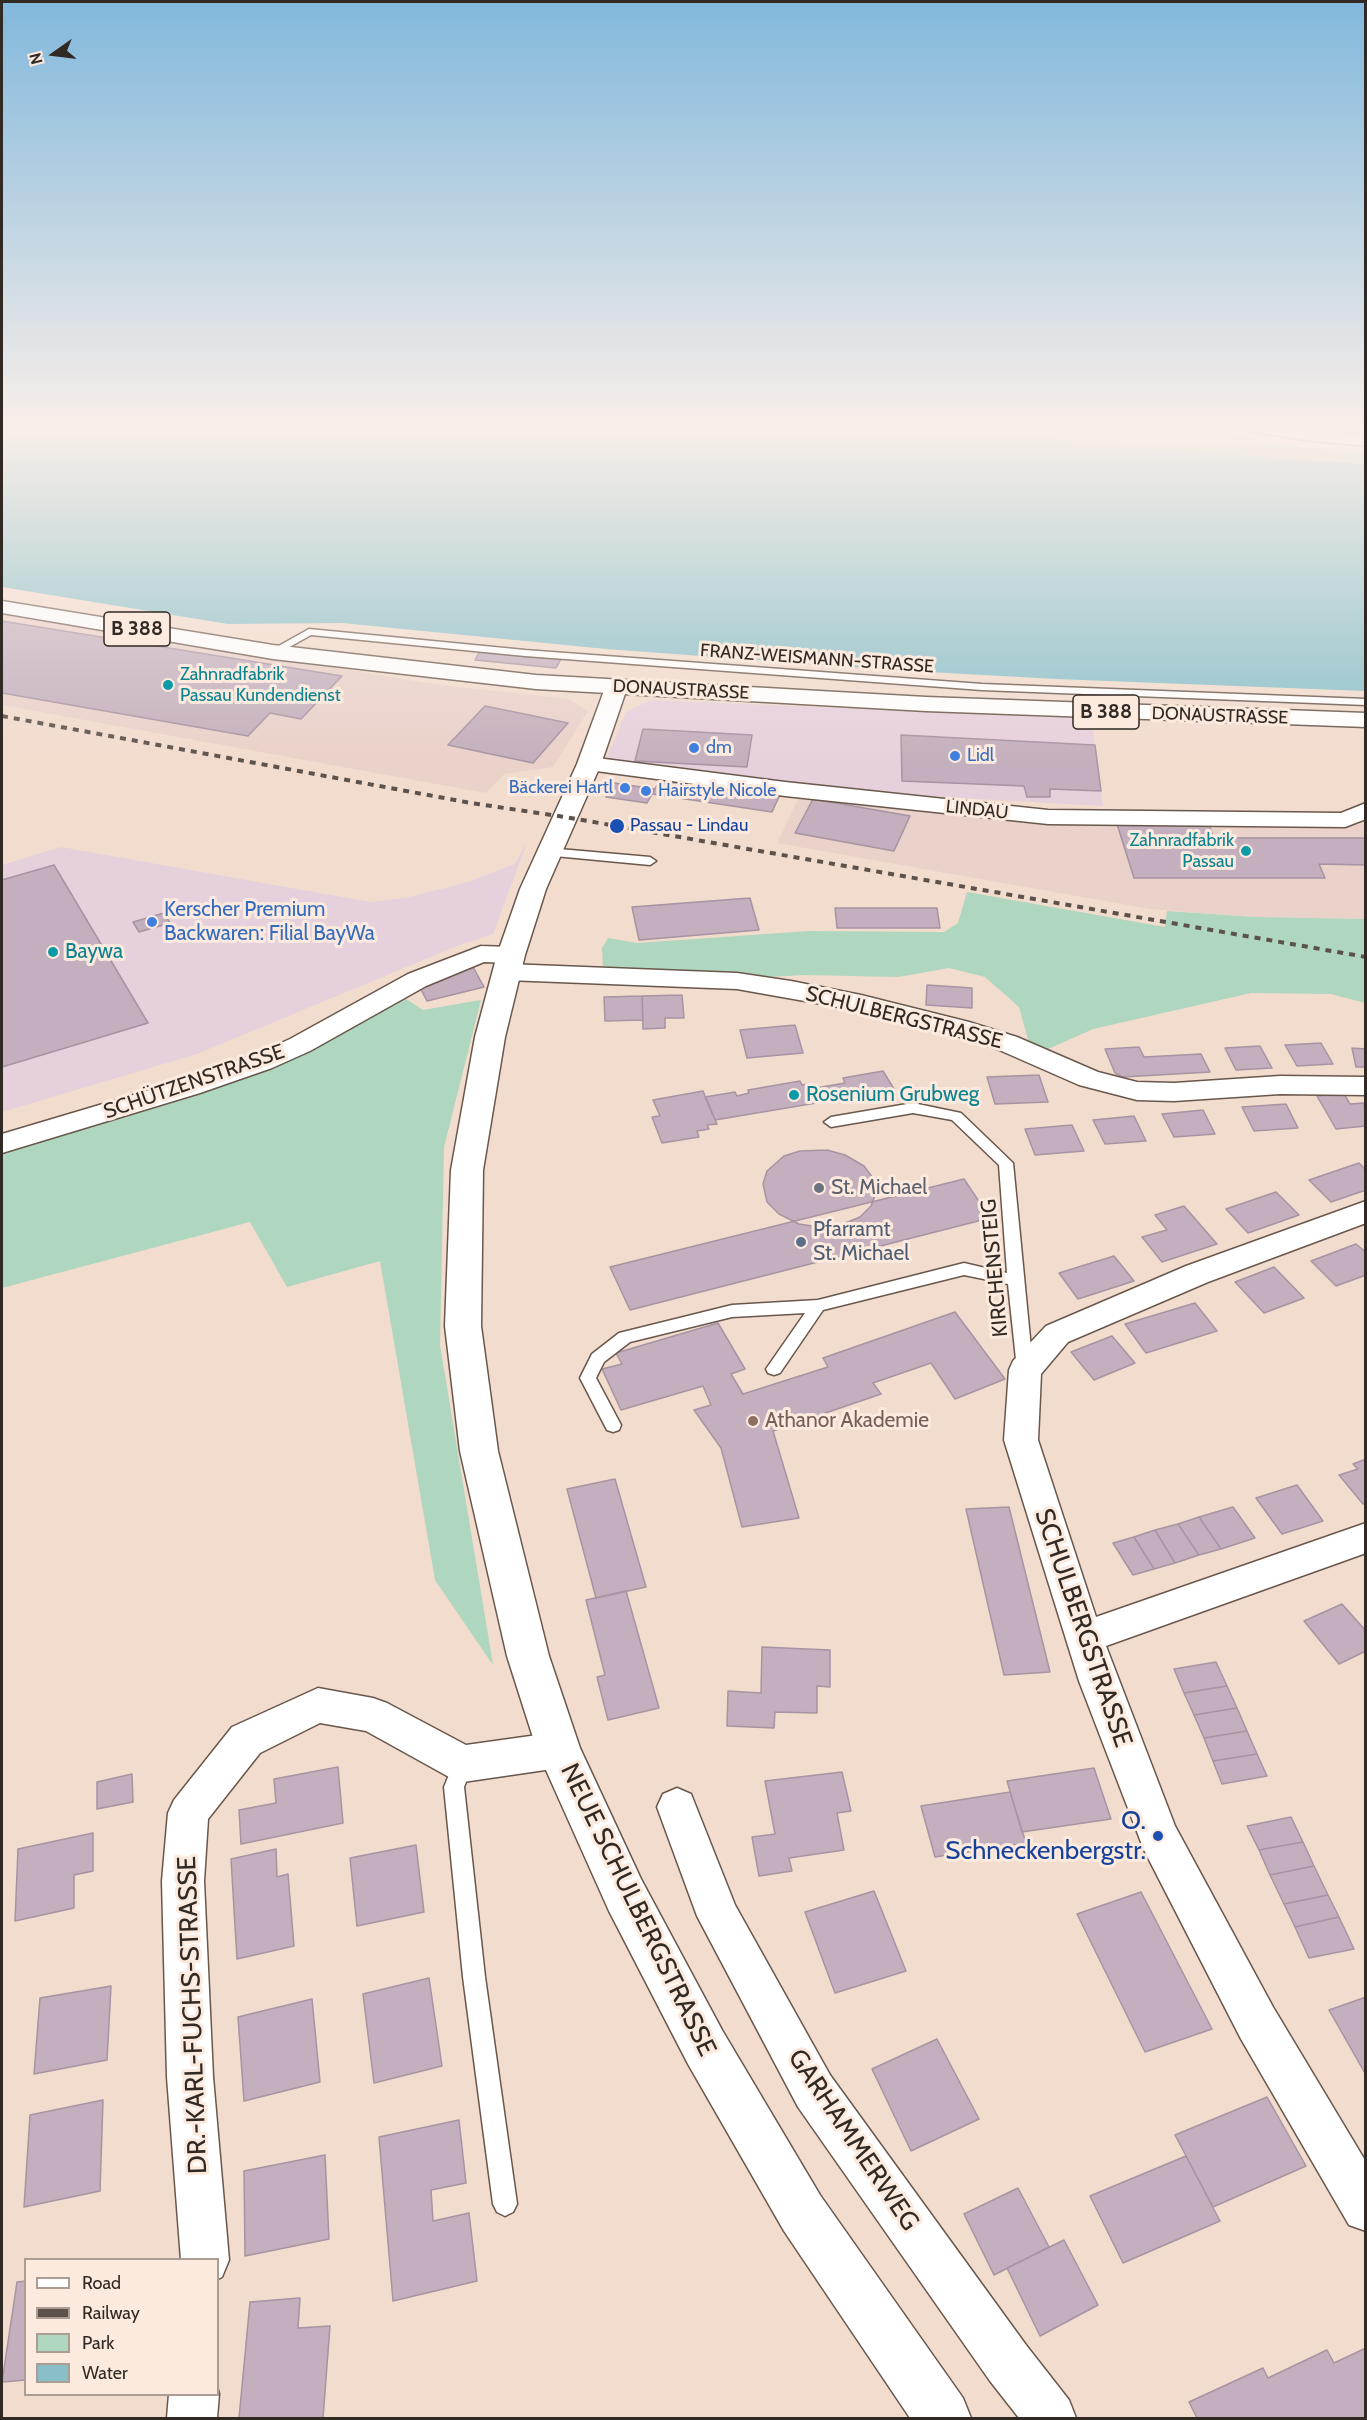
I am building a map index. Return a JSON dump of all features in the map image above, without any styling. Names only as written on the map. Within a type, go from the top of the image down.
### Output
[{"type":"main road","name":"DONAUSTRASSE","points":[[2,607],[273,652],[512,679],[616,688],[926,704],[1365,720]]},
{"type":"main road","name":"NEUE SCHULBERGSTRASSE","points":[[616,688],[589,764],[548,852],[509,963],[490,1037],[467,1170],[463,1326],[479,1451],[528,1656],[559,1750],[625,1895],[705,2047],[802,2213],[943,2418]]},
{"type":"street","name":"LINDAU","points":[[589,764],[785,789],[1048,818],[1345,819],[1365,810]]},
{"type":"street","name":"SCHÜTZENSTRASSE","points":[[2,1144],[190,1087],[262,1062],[300,1045],[427,975],[481,954],[509,963]]},
{"type":"street","name":"SCHULBERGSTRASSE","points":[[509,963],[582,977],[726,981],[791,989],[861,1003],[960,1028],[1007,1043],[1089,1079],[1137,1091],[1174,1092],[1280,1085],[1365,1086]]},
{"type":"street","points":[[1025,1370],[1057,1334],[1197,1274],[1365,1211]]},
{"type":"street","name":"SCHULBERGSTRASSE","points":[[1025,1370],[1022,1440],[1083,1638],[1158,1836],[1257,2024],[1365,2208]]},
{"type":"street","points":[[1083,1638],[1365,1538]]},
{"type":"street","name":"DR.-KARL-FUCHS-STRASSE","points":[[205,2258],[190,2077],[183,1881],[188,1813],[246,1740],[318,1705],[373,1715],[463,1764]]},
{"type":"street","points":[[463,1764],[559,1750]]},
{"type":"street","name":"GARHAMMERWEG","points":[[677,1807],[718,1916],[814,2091],[1008,2363],[1052,2418]]},
{"type":"street","points":[[192,2418],[194,2396]]},
{"type":"lane","name":"FRANZ-WEISMANN-STRASSE","points":[[273,652],[309,632],[537,654],[904,682],[1365,702]]},
{"type":"lane","points":[[548,852],[650,861]]},
{"type":"lane","name":"KIRCHENSTEIG","points":[[831,1122],[913,1108],[956,1116],[1006,1163],[1025,1370]]},
{"type":"lane","points":[[613,1425],[588,1378],[598,1358],[625,1337],[732,1311],[818,1306],[964,1269],[1015,1280]]},
{"type":"lane","points":[[774,1369],[818,1306]]},
{"type":"lane","points":[[463,1764],[454,1787],[474,1977],[505,2204]]},
{"type":"shaded area","points":[[2,614],[441,685],[569,699],[588,711],[553,767],[504,774],[486,793],[2,705]]},
{"type":"shaded area","points":[[651,700],[1091,718],[1103,806],[888,794],[606,759],[626,712]]},
{"type":"shaded area","points":[[800,795],[1034,823],[1361,824],[1365,822],[1365,919],[1255,917],[1150,909],[777,843]]},
{"type":"shaded area","points":[[527,842],[493,934],[457,946],[197,1054],[2,1112],[2,865],[61,847],[370,902],[405,898],[465,883],[515,864]]},
{"type":"green space","points":[[967,892],[1165,927],[1167,911],[1255,917],[1365,919],[1365,1003],[1331,994],[1251,993],[1093,1029],[1046,1050],[1029,1043],[1019,1007],[985,977],[949,968],[898,977],[804,975],[770,977],[691,971],[603,969],[602,948],[608,938],[637,943],[809,931],[944,932],[958,923]]},
{"type":"green space","points":[[400,995],[423,1010],[481,1000],[444,1147],[440,1345],[493,1665],[435,1580],[380,1261],[287,1287],[250,1222],[2,1288],[2,1154],[264,1071],[306,1051]]},
{"type":"water","points":[[2,539],[1365,539],[1365,691],[892,670],[606,649],[342,623],[228,624],[2,587]]},
{"type":"building","name":"Zahnradfabrik Passau Kundendienst","points":[[2,621],[342,676],[301,719],[270,713],[248,736],[2,693]]},
{"type":"building","points":[[480,651],[561,659],[556,668],[475,660]]},
{"type":"building","points":[[485,706],[568,723],[533,763],[448,745]]},
{"type":"building","name":"dm","points":[[643,729],[752,735],[747,767],[635,761]]},
{"type":"building","points":[[901,735],[1095,745],[1101,791],[1050,789],[1050,797],[1027,797],[1024,786],[902,781]]},
{"type":"building","points":[[660,780],[779,797],[772,812],[652,794]]},
{"type":"building","points":[[614,783],[655,789],[647,803],[606,797]]},
{"type":"building","points":[[813,799],[910,816],[894,851],[795,833]]},
{"type":"building","name":"Zahnradfabrik Passau","points":[[1117,824],[1209,824],[1214,838],[1366,838],[1366,865],[1319,864],[1325,878],[1134,878]]},
{"type":"building","name":"Baywa","points":[[54,865],[148,1023],[2,1067],[2,880]]},
{"type":"building","points":[[750,898],[759,930],[639,940],[632,907]]},
{"type":"building","points":[[835,908],[937,908],[940,928],[837,928]]},
{"type":"building","name":"Kerscher Premium Backwaren: Filial BayWa","points":[[164,913],[170,923],[139,932],[133,922]]},
{"type":"building","points":[[472,965],[484,987],[427,1001],[418,984]]},
{"type":"building","points":[[927,985],[972,988],[972,1008],[926,1005]]},
{"type":"building","points":[[682,995],[684,1018],[665,1018],[665,1028],[643,1029],[642,996]]},
{"type":"building","points":[[642,996],[643,1020],[605,1021],[604,997]]},
{"type":"building","points":[[795,1025],[803,1053],[747,1058],[740,1030]]},
{"type":"building","points":[[1321,1043],[1333,1064],[1297,1066],[1285,1045]]},
{"type":"building","points":[[1260,1046],[1272,1068],[1236,1070],[1225,1048]]},
{"type":"building","points":[[1139,1047],[1144,1057],[1201,1054],[1210,1072],[1123,1077],[1115,1073],[1105,1049]]},
{"type":"building","points":[[1352,1048],[1366,1049],[1366,1067],[1356,1067]]},
{"type":"building","name":"Rosenium Grubweg","points":[[883,1071],[894,1089],[854,1096],[852,1093],[815,1100],[816,1103],[715,1120],[705,1097],[735,1092],[737,1096],[749,1093],[748,1090],[800,1081],[802,1085],[807,1084],[810,1089],[845,1083],[843,1078]]},
{"type":"building","points":[[1039,1075],[1048,1102],[995,1104],[987,1077]]},
{"type":"building","points":[[703,1091],[717,1124],[707,1125],[709,1129],[697,1131],[699,1137],[662,1143],[652,1117],[660,1116],[653,1100]]},
{"type":"building","points":[[1344,1094],[1350,1104],[1364,1103],[1366,1126],[1336,1129],[1317,1096]]},
{"type":"building","points":[[1286,1104],[1298,1128],[1254,1131],[1242,1107]]},
{"type":"building","points":[[1203,1110],[1215,1134],[1174,1137],[1162,1114]]},
{"type":"building","points":[[1134,1116],[1146,1141],[1105,1144],[1093,1120]]},
{"type":"building","points":[[1072,1125],[1084,1151],[1035,1155],[1025,1129]]},
{"type":"building","name":"St. Michael","points":[[827,1150],[845,1155],[864,1166],[873,1178],[876,1193],[871,1206],[860,1217],[843,1224],[819,1227],[799,1224],[779,1214],[767,1202],[763,1184],[767,1171],[784,1156],[800,1151]]},
{"type":"building","points":[[1359,1163],[1366,1170],[1366,1190],[1331,1202],[1309,1180]]},
{"type":"building","name":"Pfarramt St. Michael","points":[[964,1179],[990,1218],[630,1310],[610,1267]]},
{"type":"building","points":[[1276,1192],[1299,1215],[1248,1233],[1226,1209]]},
{"type":"building","points":[[1184,1206],[1217,1244],[1162,1262],[1142,1237],[1167,1230],[1155,1215]]},
{"type":"building","points":[[1356,1244],[1366,1252],[1366,1275],[1336,1286],[1311,1261]]},
{"type":"building","points":[[1114,1256],[1134,1281],[1078,1299],[1059,1273]]},
{"type":"building","points":[[1274,1267],[1304,1298],[1264,1313],[1235,1282]]},
{"type":"building","points":[[1195,1303],[1217,1331],[1146,1353],[1125,1324]]},
{"type":"building","name":"Athanor Akademie","points":[[955,1312],[1005,1379],[955,1399],[931,1363],[873,1383],[881,1394],[773,1431],[799,1518],[742,1527],[721,1448],[694,1410],[711,1405],[703,1386],[621,1410],[602,1369],[622,1364],[616,1353],[718,1323],[745,1369],[731,1374],[743,1394],[828,1367],[823,1358]]},
{"type":"building","points":[[1112,1336],[1135,1363],[1094,1380],[1071,1352]]},
{"type":"building","points":[[1366,1459],[1366,1503],[1363,1504],[1339,1475],[1358,1469],[1353,1464]]},
{"type":"building","points":[[615,1479],[646,1587],[596,1598],[567,1489]]},
{"type":"building","points":[[1297,1485],[1323,1521],[1282,1534],[1256,1498]]},
{"type":"building","points":[[1009,1507],[1050,1672],[1004,1675],[966,1509]]},
{"type":"building","points":[[1233,1507],[1255,1538],[1221,1549],[1199,1517]]},
{"type":"building","points":[[1199,1517],[1221,1549],[1199,1555],[1178,1524]]},
{"type":"building","points":[[1178,1524],[1199,1555],[1175,1563],[1155,1530]]},
{"type":"building","points":[[1155,1530],[1175,1563],[1154,1569],[1134,1537]]},
{"type":"building","points":[[1134,1537],[1154,1569],[1133,1575],[1113,1543]]},
{"type":"building","points":[[626,1591],[659,1708],[608,1720],[597,1677],[605,1675],[586,1600]]},
{"type":"building","points":[[1342,1604],[1366,1631],[1366,1651],[1339,1664],[1304,1621]]},
{"type":"building","points":[[762,1647],[830,1650],[830,1687],[817,1686],[817,1713],[775,1712],[774,1728],[727,1726],[728,1691],[761,1693]]},
{"type":"building","points":[[1216,1662],[1227,1686],[1184,1693],[1174,1669]]},
{"type":"building","points":[[1227,1686],[1237,1708],[1194,1715],[1184,1693]]},
{"type":"building","points":[[1237,1708],[1247,1731],[1204,1738],[1194,1715]]},
{"type":"building","points":[[1247,1731],[1257,1754],[1213,1761],[1204,1738]]},
{"type":"building","points":[[1257,1754],[1267,1776],[1222,1784],[1213,1761]]},
{"type":"building","points":[[338,1767],[343,1823],[241,1844],[239,1810],[276,1803],[274,1779]]},
{"type":"building","points":[[1094,1768],[1111,1819],[1022,1832],[1007,1781]]},
{"type":"building","points":[[842,1772],[851,1811],[837,1813],[844,1850],[789,1858],[792,1871],[759,1876],[752,1837],[775,1834],[765,1781]]},
{"type":"building","points":[[132,1774],[133,1802],[97,1809],[97,1782]]},
{"type":"building","points":[[1010,1792],[1026,1843],[935,1857],[921,1806]]},
{"type":"building","points":[[1291,1817],[1303,1842],[1259,1850],[1247,1826]]},
{"type":"building","points":[[93,1833],[93,1871],[74,1875],[74,1908],[15,1921],[18,1849]]},
{"type":"building","points":[[1303,1842],[1314,1866],[1270,1875],[1259,1850]]},
{"type":"building","points":[[416,1845],[424,1912],[357,1926],[350,1858]]},
{"type":"building","points":[[276,1849],[277,1877],[288,1874],[294,1946],[237,1959],[231,1859]]},
{"type":"building","points":[[1314,1866],[1328,1895],[1284,1904],[1270,1875]]},
{"type":"building","points":[[874,1891],[906,1971],[835,1993],[805,1912]]},
{"type":"building","points":[[1141,1892],[1212,2029],[1145,2052],[1077,1914]]},
{"type":"building","points":[[1328,1895],[1339,1917],[1295,1927],[1284,1904]]},
{"type":"building","points":[[1339,1917],[1354,1949],[1309,1958],[1295,1927]]},
{"type":"building","points":[[429,1978],[442,2066],[374,2083],[363,1994]]},
{"type":"building","points":[[111,1986],[107,2060],[34,2074],[40,1998]]},
{"type":"building","points":[[1366,1997],[1366,2075],[1329,2010]]},
{"type":"building","points":[[312,1999],[320,2082],[244,2101],[238,2017]]},
{"type":"building","points":[[937,2039],[979,2119],[911,2151],[872,2069]]},
{"type":"building","points":[[1267,2097],[1306,2166],[1213,2207],[1175,2135]]},
{"type":"building","points":[[103,2100],[100,2191],[24,2207],[30,2115]]},
{"type":"building","points":[[459,2120],[466,2183],[431,2190],[433,2221],[469,2213],[477,2281],[393,2301],[379,2137]]},
{"type":"building","points":[[325,2155],[329,2239],[245,2256],[244,2171]]},
{"type":"building","points":[[1186,2156],[1220,2221],[1123,2263],[1090,2196]]},
{"type":"building","points":[[1018,2188],[1049,2247],[994,2275],[964,2214]]},
{"type":"building","points":[[1064,2240],[1098,2305],[1040,2336],[1007,2268]]},
{"type":"building","points":[[24,2281],[24,2380],[2,2382],[17,2282]]},
{"type":"building","points":[[300,2298],[298,2328],[330,2326],[323,2418],[239,2418],[250,2302]]},
{"type":"building","points":[[1366,2348],[1366,2418],[1197,2418],[1189,2402],[1263,2368],[1268,2378],[1327,2350],[1334,2363]]},
{"type":"railway","points":[[2,716],[471,803],[565,817],[1366,957]]},
{"type":"place","name":"Zahnradfabrik Passau Kundendienst","points":[[168,685]]},
{"type":"place","name":"dm","points":[[694,748]]},
{"type":"place","name":"Lidl","points":[[955,756]]},
{"type":"place","name":"Bäckerei Hartl","points":[[625,788]]},
{"type":"place","name":"Hairstyle Nicole","points":[[646,791]]},
{"type":"place","name":"Passau - Lindau","points":[[617,826]]},
{"type":"place","name":"Zahnradfabrik Passau","points":[[1246,851]]},
{"type":"place","name":"Kerscher Premium Backwaren: Filial BayWa","points":[[152,922]]},
{"type":"place","name":"Baywa","points":[[53,952]]},
{"type":"place","name":"Rosenium Grubweg","points":[[794,1095]]},
{"type":"place","name":"St. Michael","points":[[819,1188]]},
{"type":"place","name":"Pfarramt St. Michael","points":[[801,1242]]},
{"type":"place","name":"Athanor Akademie","points":[[753,1421]]},
{"type":"place","name":"O. Schneckenbergstr.","points":[[1158,1836]]}]
